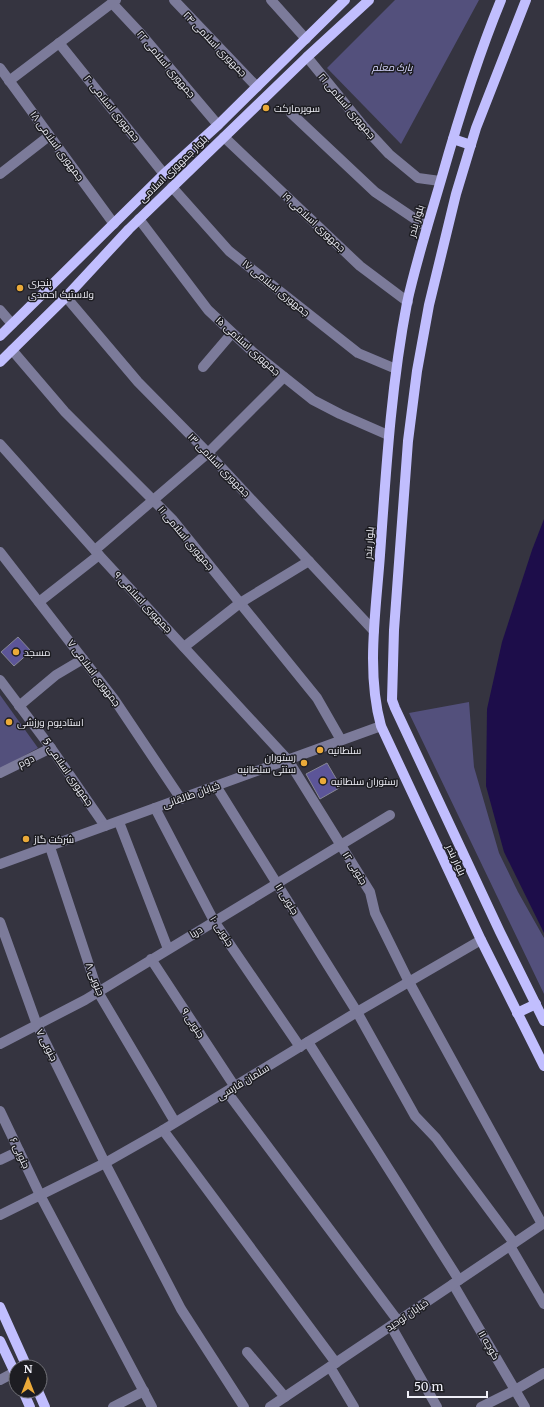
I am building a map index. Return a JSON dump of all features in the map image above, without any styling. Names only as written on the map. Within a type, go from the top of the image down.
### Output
[{"type":"main road","name":"بلوار جمهوری اسلامی","points":[[0,336],[164,174],[218,125],[345,0]]},
{"type":"main road","name":"بلوار جمهوری اسلامی","points":[[0,362],[66,298],[139,219],[307,57],[370,0]]},
{"type":"main road","name":"بلوار بندر","points":[[501,0],[490,26],[440,181],[408,302],[396,370],[388,435],[374,631],[373,677],[376,708],[381,726],[481,940],[544,1066]]},
{"type":"main road","name":"بلوار بندر","points":[[526,0],[471,145],[442,247],[429,305],[417,370],[408,449],[394,630],[392,700],[408,737],[544,1021]]},
{"type":"main road","points":[[453,139],[471,145]]},
{"type":"main road","points":[[517,1014],[536,1004]]},
{"type":"main road","points":[[0,1307],[23,1359]]},
{"type":"main road","points":[[0,1341],[8,1359]]},
{"type":"street","name":"جمهوری اسلامی ۲۴","points":[[174,0],[257,87]]},
{"type":"street","points":[[271,0],[306,39]]},
{"type":"street","points":[[9,81],[114,1]]},
{"type":"street","name":"جمهوری اسلامی ۲۲","points":[[114,1],[218,125]]},
{"type":"street","name":"جمهوری اسلامی ۲۰","points":[[59,43],[164,174]]},
{"type":"street","name":"جمهوری اسلامی ۲۱","points":[[307,57],[364,127],[389,154],[418,178],[440,181]]},
{"type":"street","name":"جمهوری اسلامی ۱۸","points":[[0,68],[114,224]]},
{"type":"street","points":[[291,113],[375,192],[427,227]]},
{"type":"street","points":[[0,174],[49,136]]},
{"type":"street","name":"جمهوری اسلامی ۱۹","points":[[224,138],[360,266],[408,302]]},
{"type":"street","name":"جمهوری اسلامی ۱۷","points":[[172,187],[229,251],[358,353],[396,370]]},
{"type":"street","name":"جمهوری اسلامی ۱۵","points":[[139,219],[208,310],[254,353],[313,400],[340,414],[388,435]]},
{"type":"street","name":"جمهوری اسلامی ۱۳","points":[[66,298],[138,382],[208,453],[374,631]]},
{"type":"street","points":[[0,310],[12,324]]},
{"type":"street","points":[[203,366],[232,333]]},
{"type":"street","name":"جمهوری اسلامی ۱۱","points":[[12,350],[65,412],[172,519],[317,698],[341,740]]},
{"type":"street","points":[[39,602],[97,553],[153,500],[208,453],[284,378]]},
{"type":"street","name":"جمهوری اسلامی ۹","points":[[0,444],[97,553],[288,760]]},
{"type":"street","name":"جمهوری اسلامی ۷","points":[[0,552],[114,698],[181,799]]},
{"type":"street","points":[[184,647],[240,603],[308,560]]},
{"type":"street","points":[[19,706],[56,675],[83,659]]},
{"type":"street","name":"جمهوری اسلامی 5","points":[[0,680],[52,748],[105,826]]},
{"type":"street","name":"خیابان طالقانی","points":[[0,864],[381,726]]},
{"type":"street","name":"دوم","points":[[0,773],[52,748]]},
{"type":"street","name":"۱۲ جنوبی","points":[[288,760],[370,892],[375,913],[409,982],[543,1223]]},
{"type":"street","name":"۱۱ جنوبی","points":[[216,786],[357,1012],[415,1116],[436,1138],[512,1244],[544,1304]]},
{"type":"street","name":"۱۰ جنوبی","points":[[155,808],[214,921],[304,1044],[456,1282]]},
{"type":"street","name":"دریا","points":[[0,1044],[98,992],[390,815]]},
{"type":"street","points":[[119,822],[168,949]]},
{"type":"street","name":"۸ جنوبی","points":[[50,847],[98,992],[175,1122]]},
{"type":"street","name":"۷ جنوبی","points":[[0,922],[37,1025],[105,1162],[180,1309],[244,1407]]},
{"type":"street","name":"سلمان فارسی","points":[[0,1215],[105,1162],[163,1130],[357,1012],[481,940]]},
{"type":"street","name":"۹ جنوبی","points":[[151,960],[231,1089],[394,1323],[437,1407]]},
{"type":"street","name":"۶ جنوبی","points":[[1,1116],[40,1195],[152,1407]]},
{"type":"street","points":[[163,1130],[333,1365],[354,1407]]},
{"type":"street","points":[[0,1160],[19,1151]]},
{"type":"street","name":"خیابان توحید","points":[[273,1406],[543,1223]]},
{"type":"street","name":"کوچه ۱۱","points":[[456,1282],[525,1407]]},
{"type":"street","points":[[247,1352],[285,1397]]},
{"type":"street","points":[[481,1407],[544,1373]]},
{"type":"street","points":[[113,1407],[144,1391]]},
{"type":"green space","name":"پارک معلم","points":[[395,0],[479,0],[401,144],[327,68]]},
{"type":"green space","name":"استادیوم ورزشی","points":[[0,695],[38,748],[0,769]]},
{"type":"green space","points":[[469,702],[474,767],[499,853],[518,892],[544,938],[544,994],[409,713]]},
{"type":"shaded area","points":[[544,519],[544,933],[504,852],[486,786],[487,709],[502,642],[532,550]]},
{"type":"building","name":"مسجد","points":[[18,637],[31,651],[14,666],[1,652]]},
{"type":"building","name":"رستوران سلطانیه","points":[[327,763],[341,787],[320,799],[306,774]]},
{"type":"place","name":"سوپرمارکت","points":[[266,108]]},
{"type":"place","name":"پنچری ولاستیک احمدی","points":[[20,288]]},
{"type":"place","name":"مسجد","points":[[16,652]]},
{"type":"place","name":"استادیوم ورزشی","points":[[9,722]]},
{"type":"place","name":"سلطانيه","points":[[320,750]]},
{"type":"place","name":"رستوران سنتی سلطانیه","points":[[304,763]]},
{"type":"place","name":"رستوران سلطانیه","points":[[323,781]]},
{"type":"place","name":"شرکت گاز","points":[[26,839]]}]
